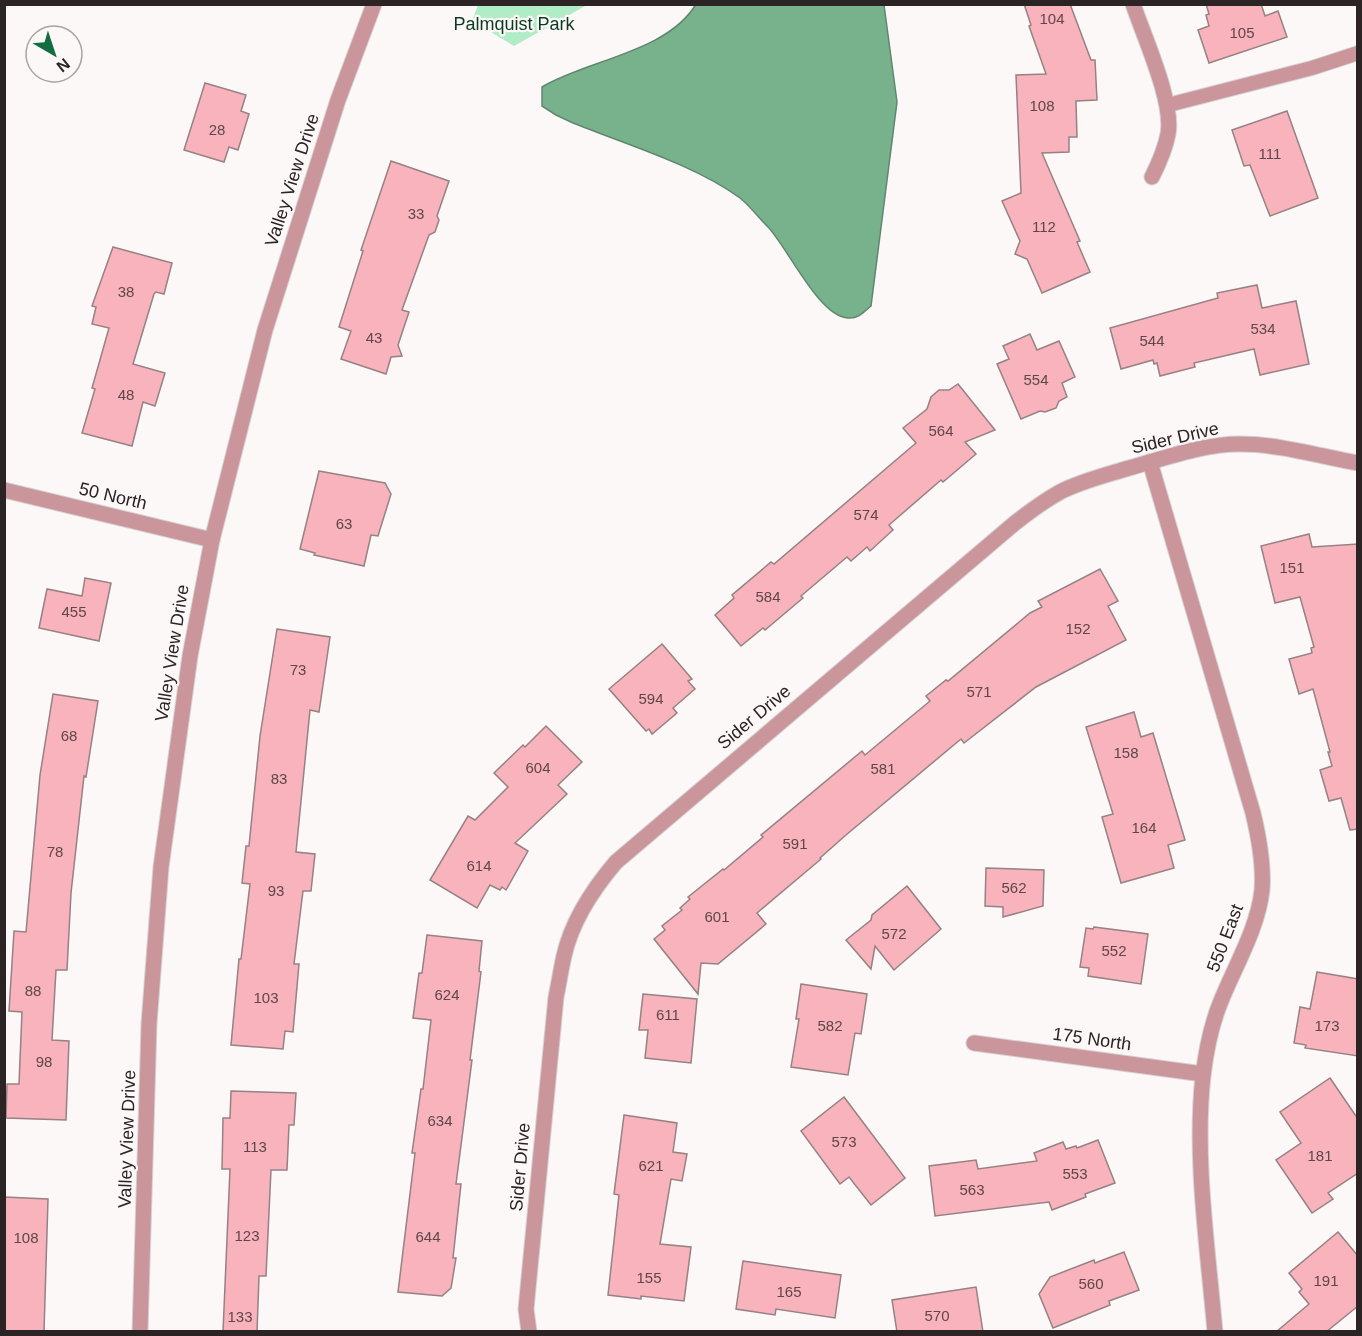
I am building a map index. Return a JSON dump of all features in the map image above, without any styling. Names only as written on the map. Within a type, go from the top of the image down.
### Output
[{"type":"street","name":"Valley View Drive","points":[[140,1332],[149,1024],[161,867],[190,656],[212,540],[238,430],[269,320],[338,100],[374,4]]},
{"type":"street","points":[[1133,4],[1168,105],[1169,132],[1163,156],[1152,177]]},
{"type":"street","name":"Sider Drive","points":[[529,1332],[526,1309],[556,997],[564,954],[571,935],[596,885],[616,862],[639,840],[1023,517],[1061,492],[1096,478],[1202,448],[1241,444],[1278,448],[1358,463]]},
{"type":"street","name":"550 East","points":[[1150,462],[1260,839],[1262,891],[1256,916],[1212,1026],[1203,1074],[1200,1131],[1215,1332]]},
{"type":"street","name":"50 North","points":[[4,490],[212,540]]},
{"type":"street","name":"175 North","points":[[974,1043],[1203,1074]]},
{"type":"lane","points":[[1168,105],[1312,68],[1358,53]]},
{"type":"green space","name":"Palmquist Park","points":[[478,4],[587,5],[514,46],[472,21]]},
{"type":"shaded area","points":[[696,4],[884,5],[897,102],[871,306],[858,316],[848,318],[837,315],[826,306],[768,227],[740,198],[722,186],[681,165],[573,123],[542,106],[542,87],[581,69],[647,44],[683,20]]},
{"type":"building","points":[[1024,4],[1070,4],[1091,60],[1095,60],[1097,100],[1076,101],[1077,137],[1069,137],[1069,152],[1042,153],[1080,241],[1077,242],[1090,272],[1042,293],[1027,259],[1015,254],[1020,241],[1002,201],[1021,193],[1016,75],[1046,74],[1029,26],[1031,25]]},
{"type":"building","points":[[1206,4],[1261,4],[1265,16],[1278,11],[1287,37],[1209,63],[1198,30],[1209,26]]},
{"type":"building","points":[[205,83],[246,95],[241,111],[249,114],[238,150],[229,147],[224,162],[184,150]]},
{"type":"building","points":[[1287,111],[1318,198],[1270,216],[1250,165],[1244,166],[1232,130]]},
{"type":"building","points":[[391,161],[449,181],[437,216],[439,220],[435,232],[429,235],[402,310],[409,312],[398,345],[402,356],[391,357],[386,374],[341,359],[351,331],[339,327],[363,251],[361,250]]},
{"type":"building","points":[[113,247],[172,263],[164,294],[156,292],[154,294],[133,364],[165,373],[155,406],[143,402],[132,446],[82,433],[109,328],[92,324],[96,307],[92,306]]},
{"type":"building","points":[[1257,285],[1262,308],[1296,301],[1309,364],[1260,375],[1254,349],[1194,363],[1195,367],[1160,376],[1157,363],[1154,364],[1153,360],[1121,369],[1110,328],[1218,298],[1217,293]]},
{"type":"building","points":[[1030,334],[1037,350],[1059,341],[1075,377],[1062,383],[1067,397],[1059,401],[1056,408],[1045,412],[1040,411],[1021,419],[997,364],[1009,359],[1003,346]]},
{"type":"building","points":[[958,384],[995,430],[965,442],[976,454],[943,482],[941,480],[889,525],[893,530],[870,551],[867,547],[851,561],[847,557],[765,630],[763,628],[741,646],[715,615],[734,598],[732,595],[771,562],[774,564],[916,443],[903,428],[927,409],[931,397],[939,390],[949,390]]},
{"type":"building","points":[[319,471],[385,483],[391,494],[378,536],[371,535],[364,566],[314,555],[315,553],[300,549]]},
{"type":"building","points":[[1309,534],[1312,547],[1358,544],[1358,829],[1350,830],[1341,798],[1329,801],[1320,770],[1332,766],[1328,752],[1330,752],[1313,689],[1299,694],[1289,659],[1312,653],[1311,648],[1314,647],[1300,597],[1275,603],[1261,546]]},
{"type":"building","points":[[1100,569],[1118,601],[1108,606],[1126,640],[1036,687],[964,743],[961,739],[757,913],[766,924],[718,964],[701,963],[698,994],[654,939],[665,930],[662,926],[682,910],[680,908],[690,899],[688,897],[724,870],[763,837],[761,835],[862,751],[865,755],[930,701],[926,696],[946,680],[948,681],[1030,613],[1042,607],[1038,601]]},
{"type":"building","points":[[85,578],[111,583],[99,641],[39,628],[47,589],[82,596]]},
{"type":"building","points":[[277,629],[330,637],[319,712],[310,710],[296,852],[315,854],[311,891],[303,891],[294,964],[299,964],[293,1032],[285,1031],[283,1049],[231,1045],[239,959],[241,959],[250,884],[242,883],[246,846],[249,846],[260,736]]},
{"type":"building","points":[[662,644],[692,679],[688,681],[695,689],[673,708],[677,713],[652,734],[649,729],[646,731],[609,689]]},
{"type":"building","points":[[53,694],[98,701],[86,777],[84,776],[71,893],[67,970],[56,970],[52,1040],[69,1041],[66,1120],[6,1118],[7,1084],[19,1084],[22,1012],[9,1011],[14,931],[26,932],[40,775]]},
{"type":"building","points":[[1134,712],[1141,737],[1153,733],[1185,840],[1168,845],[1174,868],[1121,883],[1102,817],[1113,814],[1086,727]]},
{"type":"building","points":[[546,726],[582,762],[558,785],[567,794],[515,843],[528,851],[506,890],[490,885],[477,908],[430,880],[468,816],[475,820],[508,787],[494,773]]},
{"type":"building","points":[[986,868],[1044,870],[1043,906],[1003,917],[1003,907],[985,906]]},
{"type":"building","points":[[907,886],[941,929],[894,970],[875,946],[871,969],[846,940]]},
{"type":"building","points":[[1094,927],[1148,934],[1141,984],[1088,976],[1089,968],[1080,967],[1086,928],[1093,929]]},
{"type":"building","points":[[427,935],[482,941],[479,971],[481,972],[470,1060],[472,1060],[456,1184],[461,1184],[453,1258],[456,1258],[451,1288],[442,1296],[398,1292],[415,1153],[412,1153],[421,1089],[423,1089],[431,1020],[413,1018]]},
{"type":"building","points":[[1317,972],[1358,979],[1358,1056],[1305,1048],[1306,1045],[1294,1043],[1300,1007],[1310,1009]]},
{"type":"building","points":[[801,984],[867,994],[861,1034],[855,1033],[848,1075],[791,1067],[799,1019],[796,1019]]},
{"type":"building","points":[[643,994],[697,999],[691,1063],[645,1058],[648,1030],[639,1030]]},
{"type":"building","points":[[1330,1078],[1358,1119],[1358,1173],[1328,1193],[1333,1199],[1312,1213],[1276,1160],[1301,1143],[1280,1112]]},
{"type":"building","points":[[231,1091],[296,1093],[294,1125],[289,1125],[287,1170],[271,1170],[266,1276],[259,1276],[257,1332],[223,1332],[230,1169],[222,1169],[223,1118],[230,1118]]},
{"type":"building","points":[[844,1097],[905,1178],[871,1205],[849,1177],[840,1184],[801,1131]]},
{"type":"building","points":[[624,1115],[677,1123],[673,1152],[687,1154],[682,1181],[671,1179],[660,1244],[691,1247],[684,1301],[608,1295],[619,1195],[614,1194]]},
{"type":"building","points":[[1098,1140],[1115,1183],[1085,1194],[1086,1197],[1052,1210],[1049,1202],[935,1216],[929,1166],[976,1160],[978,1169],[1037,1161],[1034,1153],[1063,1142],[1066,1149],[1076,1146],[1077,1148]]},
{"type":"building","points":[[4,1197],[48,1199],[44,1332],[4,1332]]},
{"type":"building","points":[[1338,1232],[1358,1256],[1358,1306],[1326,1332],[1276,1332],[1309,1304],[1299,1292],[1302,1289],[1289,1273]]},
{"type":"building","points":[[1124,1252],[1139,1290],[1109,1301],[1110,1305],[1053,1328],[1039,1294],[1050,1277],[1094,1260],[1095,1263]]},
{"type":"building","points":[[743,1261],[841,1275],[835,1318],[776,1309],[775,1315],[736,1309]]},
{"type":"building","points":[[976,1287],[983,1332],[897,1332],[892,1300]]}]
